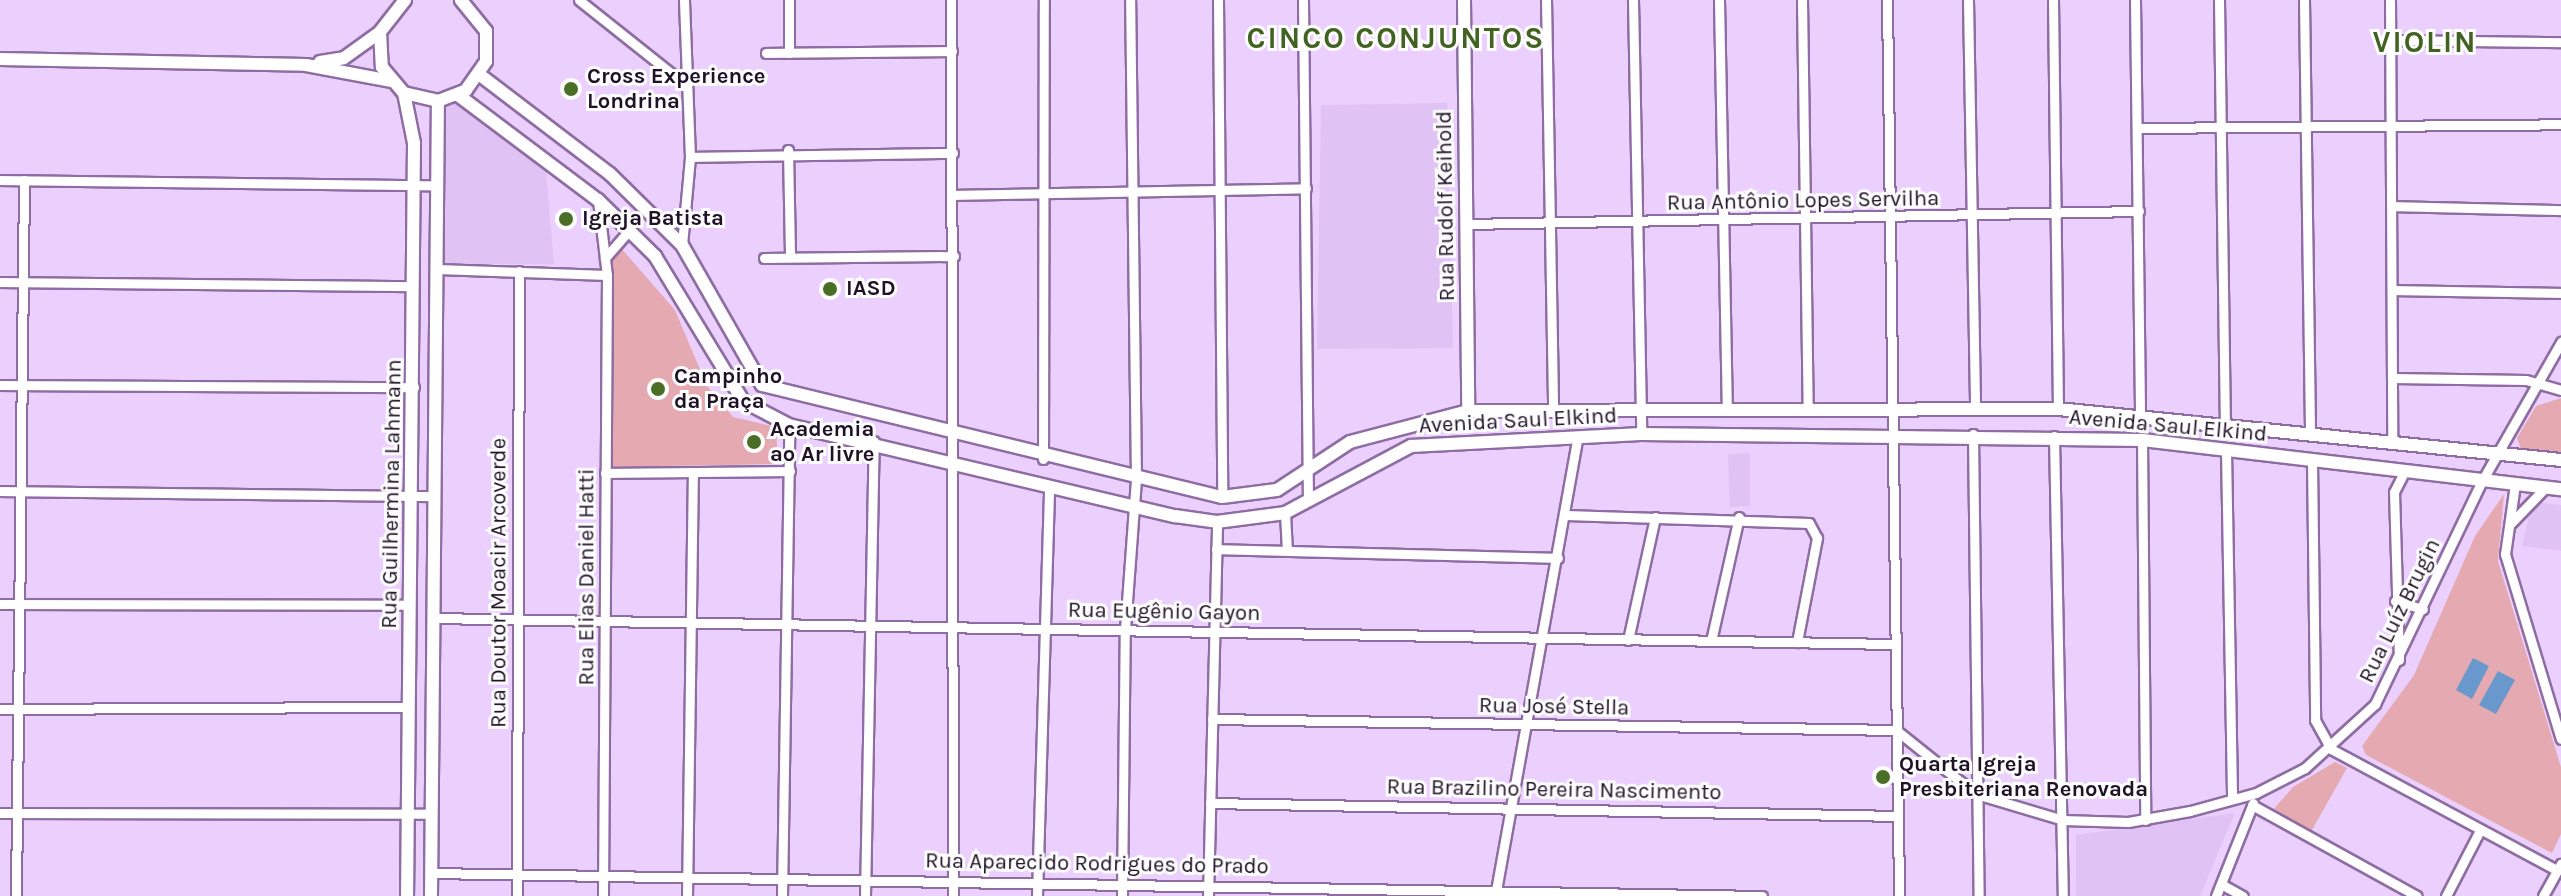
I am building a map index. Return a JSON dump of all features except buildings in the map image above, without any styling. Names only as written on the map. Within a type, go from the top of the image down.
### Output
[{"type":"main road","points":[[306,65],[344,58],[380,32],[405,0]]},
{"type":"main road","points":[[0,59],[306,65],[391,81],[404,93],[438,101],[458,95],[480,75],[486,31],[461,0]]},
{"type":"main road","name":"Rua Rudolf Keihold","points":[[1464,0],[1468,411]]},
{"type":"main road","points":[[380,32],[391,81]]},
{"type":"main road","name":"Avenida Saul Elkind","points":[[480,75],[610,174],[682,245],[737,344],[751,376],[775,391],[952,433],[1043,459],[1222,497],[1277,490],[1362,437],[1468,411],[1639,411],[1808,406],[2058,409],[2225,421],[2561,460]]},
{"type":"main road","name":"Rua Guilhermina Lahmann","points":[[404,93],[412,186],[414,387],[407,896]]},
{"type":"main road","name":"Avenida Saul Elkind","points":[[458,95],[598,200],[630,229],[697,318],[713,356],[743,401],[789,425],[874,441],[1131,506],[1217,522],[1285,513],[1411,446],[1641,434],[1892,433],[2142,440],[2561,489]]},
{"type":"main road","points":[[431,896],[438,101]]},
{"type":"main road","points":[[713,356],[737,344]]},
{"type":"street","points":[[579,0],[686,85]]},
{"type":"street","points":[[682,245],[690,157],[684,0]]},
{"type":"street","points":[[789,0],[789,53]]},
{"type":"street","points":[[951,0],[955,626],[953,896]]},
{"type":"street","points":[[1043,459],[1044,0]]},
{"type":"street","points":[[1122,896],[1125,629],[1131,506],[1136,480],[1130,0]]},
{"type":"street","points":[[1218,0],[1222,497]]},
{"type":"street","points":[[1303,0],[1308,500]]},
{"type":"street","points":[[1546,0],[1553,411]]},
{"type":"street","points":[[1633,0],[1634,222],[1641,434]]},
{"type":"street","points":[[1719,0],[1727,408]]},
{"type":"street","points":[[1802,0],[1808,406]]},
{"type":"street","points":[[1887,0],[1899,896]]},
{"type":"street","points":[[1968,0],[1975,407]]},
{"type":"street","points":[[2053,0],[2058,409]]},
{"type":"street","points":[[2135,0],[2139,128],[2140,414]]},
{"type":"street","points":[[2219,0],[2225,421]]},
{"type":"street","points":[[2304,0],[2310,432]]},
{"type":"street","points":[[2390,0],[2394,290],[2392,441]]},
{"type":"street","points":[[2390,40],[2561,42]]},
{"type":"street","points":[[766,53],[952,51]]},
{"type":"street","points":[[2139,128],[2561,124]]},
{"type":"street","points":[[690,157],[788,150],[953,153]]},
{"type":"street","points":[[788,150],[790,257]]},
{"type":"street","points":[[0,180],[438,185]]},
{"type":"street","points":[[16,896],[24,180]]},
{"type":"street","points":[[954,195],[1132,188],[1306,188]]},
{"type":"street","name":"Rua Elias Daniel Hatti","points":[[598,200],[607,275],[603,896]]},
{"type":"street","points":[[2393,206],[2561,210]]},
{"type":"street","name":"Rua Antônio Lopes Servilha","points":[[1467,224],[1724,222],[2139,211]]},
{"type":"street","points":[[605,258],[630,229]]},
{"type":"street","points":[[764,258],[954,256]]},
{"type":"street","points":[[437,269],[607,275]]},
{"type":"street","name":"Rua Doutor Moacir Arcoverde","points":[[517,896],[519,271]]},
{"type":"street","points":[[0,282],[413,286]]},
{"type":"street","points":[[2394,290],[2561,293]]},
{"type":"street","name":"Rua Luíz Brugin","points":[[1896,730],[1976,794],[2063,820],[2145,820],[2256,793],[2331,749],[2362,721],[2399,663],[2483,479],[2561,342]]},
{"type":"street","points":[[2393,378],[2537,385],[2561,390]]},
{"type":"street","points":[[0,385],[414,387]]},
{"type":"street","points":[[782,896],[789,425]]},
{"type":"street","points":[[1973,434],[1979,896]]},
{"type":"street","points":[[1495,893],[1578,436]]},
{"type":"street","points":[[2054,436],[2063,896]]},
{"type":"street","points":[[2142,440],[2145,820]]},
{"type":"street","points":[[865,896],[874,441]]},
{"type":"street","points":[[2226,450],[2232,798]]},
{"type":"street","points":[[2312,460],[2315,720],[2331,749],[2480,830],[2559,867],[2543,896]]},
{"type":"street","points":[[2399,663],[2394,492],[2405,470]]},
{"type":"street","points":[[605,473],[790,471]]},
{"type":"street","points":[[687,896],[693,472]]},
{"type":"street","points":[[2515,484],[2505,554],[2561,739]]},
{"type":"street","points":[[1037,896],[1049,487]]},
{"type":"street","points":[[2511,523],[2546,487]]},
{"type":"street","points":[[0,491],[434,496]]},
{"type":"street","points":[[1285,513],[1287,549]]},
{"type":"street","points":[[1566,515],[1801,519],[1815,530],[1797,642]]},
{"type":"street","points":[[1628,640],[1655,517]]},
{"type":"street","points":[[1711,641],[1739,517]]},
{"type":"street","points":[[1208,896],[1217,522]]},
{"type":"street","points":[[1216,549],[1558,558]]},
{"type":"street","points":[[2395,601],[2423,609]]},
{"type":"street","points":[[0,604],[410,605]]},
{"type":"street","name":"Rua Eugênio Gayon","points":[[433,618],[787,621],[1894,644]]},
{"type":"street","points":[[0,709],[409,707]]},
{"type":"street","name":"Rua José Stella","points":[[1212,719],[1896,730]]},
{"type":"street","points":[[2216,896],[2256,793]]},
{"type":"street","name":"Rua Brazilino Pereira Nascimento","points":[[1210,803],[1511,806],[1897,816]]},
{"type":"street","points":[[2252,805],[2417,896]]},
{"type":"street","points":[[0,813],[432,814]]},
{"type":"street","points":[[2446,896],[2480,830]]},
{"type":"street","name":"Rua Aparecido Rodrigues do Prado","points":[[431,873],[782,875],[1495,893],[1762,896]]},
{"type":"street","points":[[2221,884],[2243,896]]},
{"type":"shaded area","points":[[458,102],[546,170],[554,264],[444,264],[443,104]]},
{"type":"shaded area","points":[[1447,103],[1453,348],[1317,349],[1321,105]]},
{"type":"shaded area","points":[[620,247],[675,310],[707,386],[733,417],[776,427],[778,464],[611,467],[612,250]]},
{"type":"shaded area","points":[[2561,398],[2561,456],[2522,452],[2517,438],[2536,406]]},
{"type":"shaded area","points":[[1750,453],[1750,506],[1730,507],[1728,454]]},
{"type":"shaded area","points":[[2504,494],[2498,561],[2561,767],[2561,834],[2552,853],[2366,755],[2362,746],[2414,675],[2475,536]]},
{"type":"shaded area","points":[[2532,502],[2561,505],[2561,551],[2522,546]]},
{"type":"shaded area","points":[[2335,762],[2347,768],[2312,830],[2272,811],[2293,787]]},
{"type":"shaded area","points":[[2235,813],[2200,896],[2076,896],[2076,835]]},
{"type":"water","points":[[2473,658],[2489,666],[2472,699],[2456,690]]},
{"type":"water","points":[[2498,671],[2515,680],[2496,714],[2479,705]]},
{"type":"place","name":"Cross Experience Londrina","points":[[571,89]]},
{"type":"place","name":"Igreja Batista","points":[[566,219]]},
{"type":"place","name":"IASD","points":[[830,289]]},
{"type":"place","name":"Campinho da Praça","points":[[658,389]]},
{"type":"place","name":"Academia ao Ar livre","points":[[754,442]]},
{"type":"place","name":"Quarta Igreja Presbiteriana Renovada","points":[[1883,777]]},
{"type":"district","name":"CINCO CONJUNTOS","points":[[1396,38]]},
{"type":"district","name":"VIOLIN","points":[[2425,42]]}]
